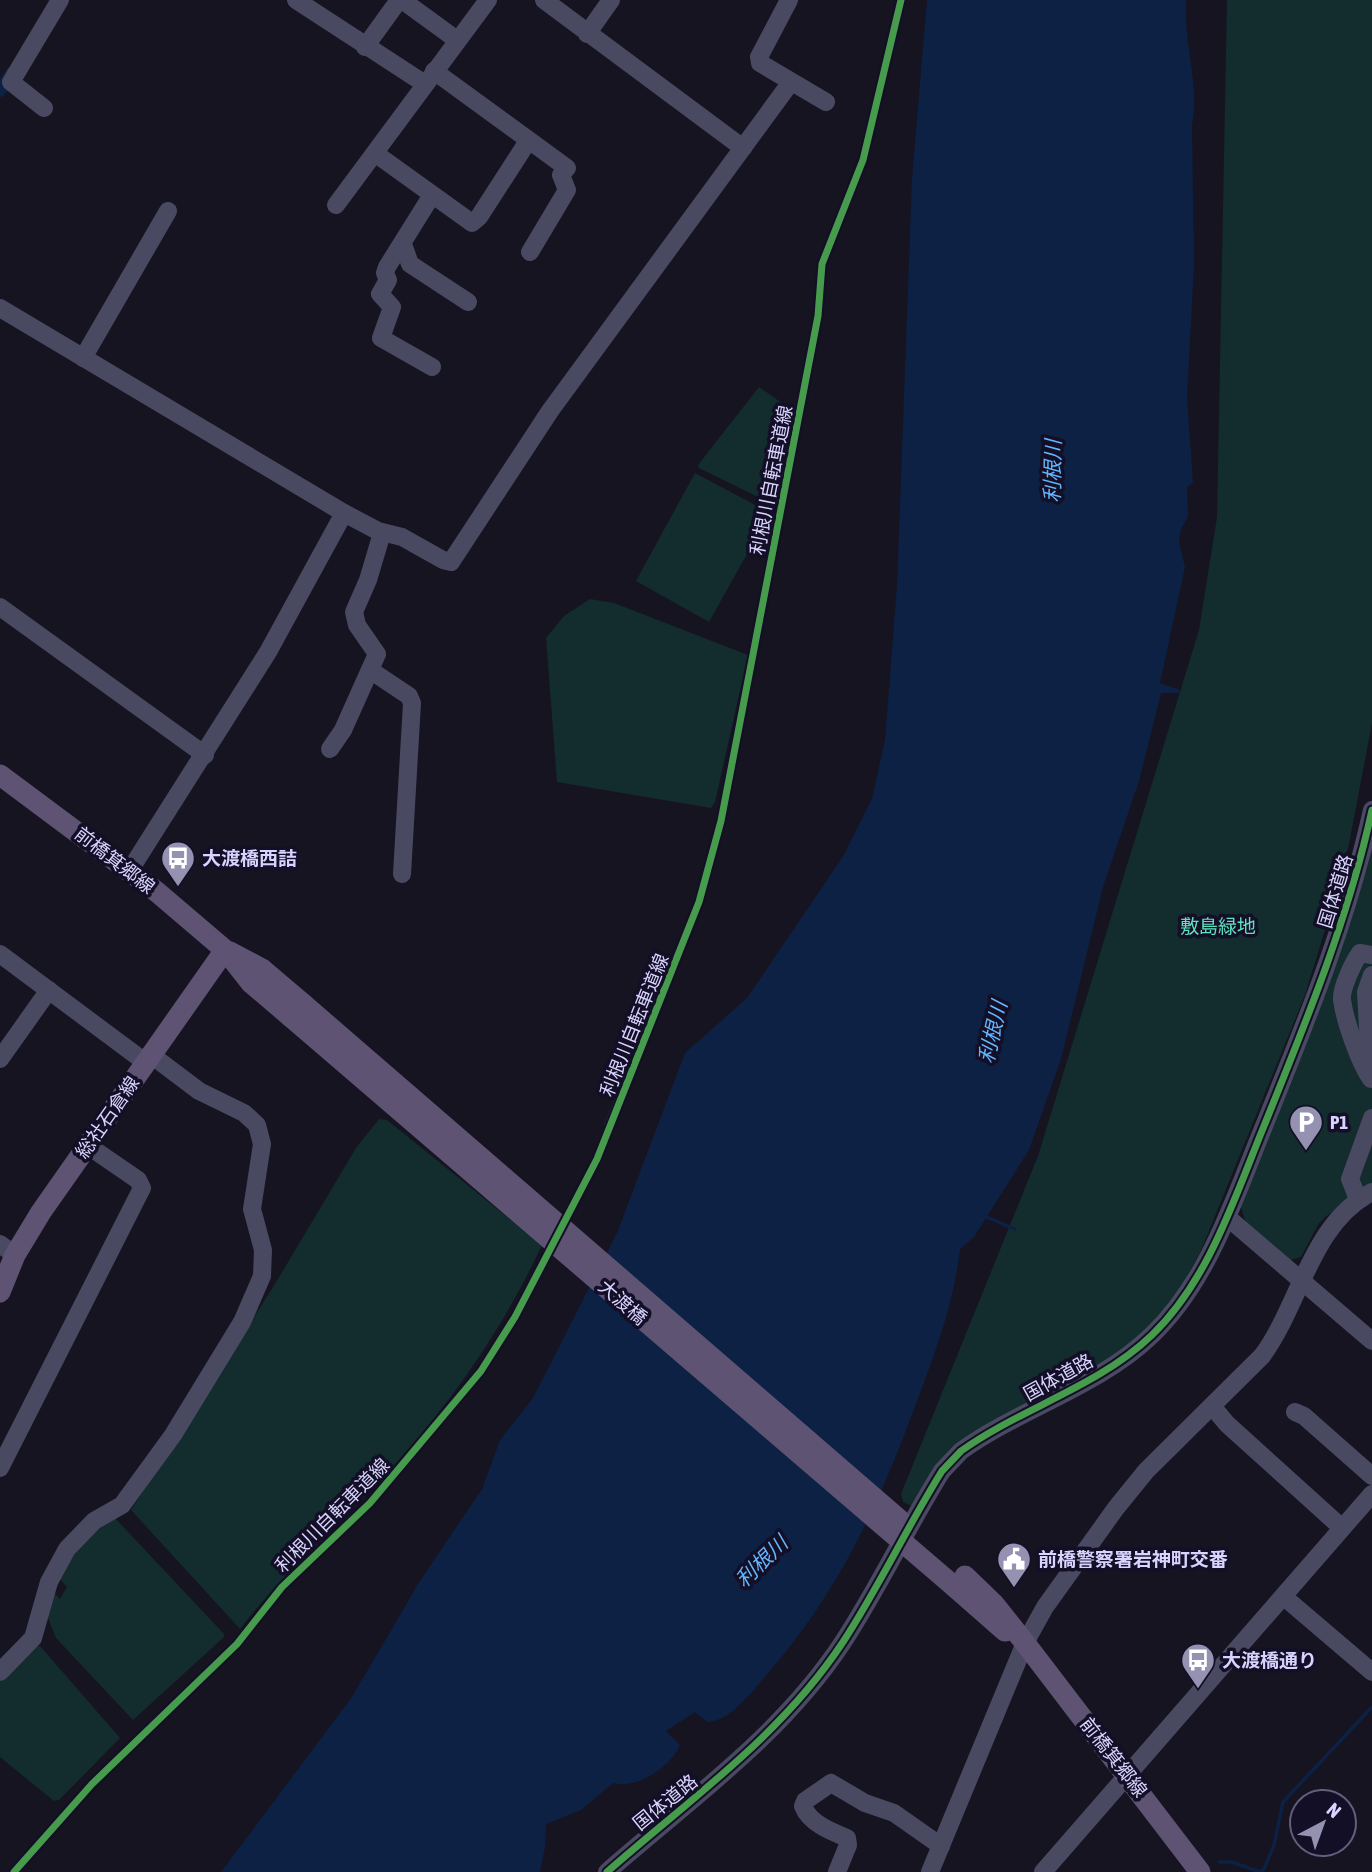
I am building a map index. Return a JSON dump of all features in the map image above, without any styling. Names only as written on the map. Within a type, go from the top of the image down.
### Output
[{"type":"main road","name":"前橋箕郷線","points":[[0,775],[130,870],[225,950],[262,969],[296,1010]]},
{"type":"main road","name":"総社石倉線","points":[[0,1292],[8,1250],[87,1145],[225,950]]},
{"type":"main road","name":"大渡橋","points":[[296,1010],[960,1582]]},
{"type":"main road","name":"前橋箕郷線","points":[[960,1582],[994,1604],[1128,1774],[1200,1872]]},
{"type":"street","points":[[44,108],[11,82],[60,0]]},
{"type":"street","points":[[296,0],[365,47],[429,78],[567,168],[561,175],[567,190],[530,252]]},
{"type":"street","points":[[365,47],[400,0],[457,40]]},
{"type":"street","points":[[336,205],[488,0]]},
{"type":"street","points":[[544,0],[743,148]]},
{"type":"street","points":[[587,34],[611,0]]},
{"type":"street","points":[[789,0],[759,57],[763,67],[826,102]]},
{"type":"street","points":[[0,308],[344,513],[382,533],[402,537],[446,562],[454,559],[550,411],[791,82]]},
{"type":"street","points":[[376,154],[469,222],[476,221],[528,141]]},
{"type":"street","points":[[432,195],[385,273],[388,280],[380,294],[392,307],[381,338],[432,367]]},
{"type":"street","points":[[83,358],[167,211]]},
{"type":"street","points":[[403,244],[410,264],[468,302]]},
{"type":"street","points":[[130,870],[273,644],[344,513]]},
{"type":"street","points":[[330,749],[377,654],[376,648],[357,625],[354,612],[368,580],[382,533]]},
{"type":"street","points":[[0,607],[205,755]]},
{"type":"street","points":[[370,670],[409,696],[412,703],[402,874]]},
{"type":"street","name":"国体道路","points":[[607,1872],[741,1760],[806,1691],[843,1643],[942,1471],[978,1439],[1107,1369],[1151,1336],[1175,1311],[1193,1284],[1227,1217],[1328,969],[1372,810]]},
{"type":"street","points":[[1372,956],[1360,953],[1341,998],[1364,1068],[1372,1080]]},
{"type":"street","points":[[0,954],[148,1058],[199,1091],[244,1113],[257,1125],[262,1144],[253,1209],[263,1250],[262,1276],[242,1322],[173,1435],[121,1505],[94,1521],[67,1549],[49,1582],[33,1638],[0,1672]]},
{"type":"street","points":[[1372,975],[1366,992],[1366,1009],[1372,1080]]},
{"type":"street","points":[[0,1059],[49,990]]},
{"type":"street","points":[[930,1872],[1025,1643],[1045,1608],[1116,1508],[1146,1471],[1269,1347],[1334,1222],[1365,1196],[1350,1179],[1372,1118]]},
{"type":"street","points":[[0,1468],[142,1188],[138,1180],[87,1145]]},
{"type":"street","points":[[1227,1217],[1372,1341]]},
{"type":"street","points":[[1212,1406],[1227,1424],[1342,1528]]},
{"type":"street","points":[[1295,1412],[1304,1416],[1372,1476]]},
{"type":"street","points":[[1043,1872],[1372,1494]]},
{"type":"street","points":[[1284,1597],[1372,1672]]},
{"type":"street","points":[[837,1872],[848,1845],[847,1838],[826,1829],[805,1812],[803,1806],[805,1801],[831,1783],[865,1802],[894,1813],[941,1846]]},
{"type":"green space","name":"敷島緑地","points":[[1227,0],[1372,0],[1372,723],[1349,844],[1305,995],[1200,1253],[1169,1307],[1128,1347],[979,1434],[914,1507],[903,1502],[901,1494],[1038,1156],[1199,630],[1217,517]]},
{"type":"green space","points":[[759,387],[789,408],[772,504],[699,468],[698,465]]},
{"type":"green space","points":[[695,473],[770,513],[709,622],[636,581]]},
{"type":"green space","points":[[590,599],[614,603],[748,655],[715,802],[711,808],[557,782],[546,638],[564,616]]},
{"type":"green space","points":[[1372,846],[1372,1188],[1325,1217],[1301,1257],[1286,1261],[1247,1227],[1241,1207],[1321,1005]]},
{"type":"green space","points":[[670,965],[672,968],[604,1134],[604,1124]]},
{"type":"green space","points":[[379,1119],[387,1120],[542,1245],[487,1345],[443,1407],[394,1465],[286,1576],[240,1629],[131,1510],[275,1284],[356,1148]]},
{"type":"green space","points":[[114,1517],[224,1634],[224,1637],[133,1720],[56,1638],[48,1618],[53,1592],[60,1599],[67,1587],[58,1577],[83,1544]]},
{"type":"green space","points":[[36,1646],[40,1646],[120,1738],[59,1800],[54,1801],[0,1757],[0,1680]]},
{"type":"water","name":"利根川","points":[[927,0],[1186,0],[1194,94],[1194,264],[1187,397],[1193,483],[1187,487],[1188,517],[1181,529],[1179,542],[1185,567],[1160,683],[1180,690],[1179,693],[1161,693],[1139,781],[1103,887],[1061,1059],[1029,1150],[974,1237],[960,1249],[949,1307],[931,1363],[887,1477],[854,1547],[835,1581],[791,1646],[738,1706],[715,1721],[707,1722],[695,1712],[666,1731],[680,1745],[661,1769],[632,1783],[613,1783],[581,1810],[546,1824],[540,1872],[221,1872],[352,1697],[418,1584],[482,1489],[500,1440],[533,1398],[617,1233],[685,1053],[747,998],[844,855],[872,799],[885,740],[897,586],[912,179]]},
{"type":"waterway","points":[[0,91],[11,73]]},
{"type":"waterway","points":[[984,1216],[1015,1229]]},
{"type":"waterway","points":[[1219,1862],[1232,1862],[1260,1872],[1264,1869],[1274,1845],[1283,1802],[1372,1707]]},
{"type":"cycle path","name":"利根川自転車道線","points":[[14,1872],[92,1784],[237,1644],[282,1587],[370,1503],[481,1371],[515,1317],[597,1159],[699,902],[721,821],[818,316],[822,264],[863,160],[901,0]]},
{"type":"cycle path","points":[[607,1872],[733,1765],[792,1707],[843,1642],[942,1471],[961,1451],[1108,1369],[1152,1335],[1172,1313],[1205,1264],[1218,1237],[1310,1009],[1351,891],[1372,810]]},
{"type":"place","name":"大渡橋西詰","points":[[178,888]]},
{"type":"place","name":"P1","points":[[1306,1152]]},
{"type":"place","name":"前橋警察署岩神町交番","points":[[1014,1589]]},
{"type":"place","name":"大渡橋通り","points":[[1198,1690]]}]
